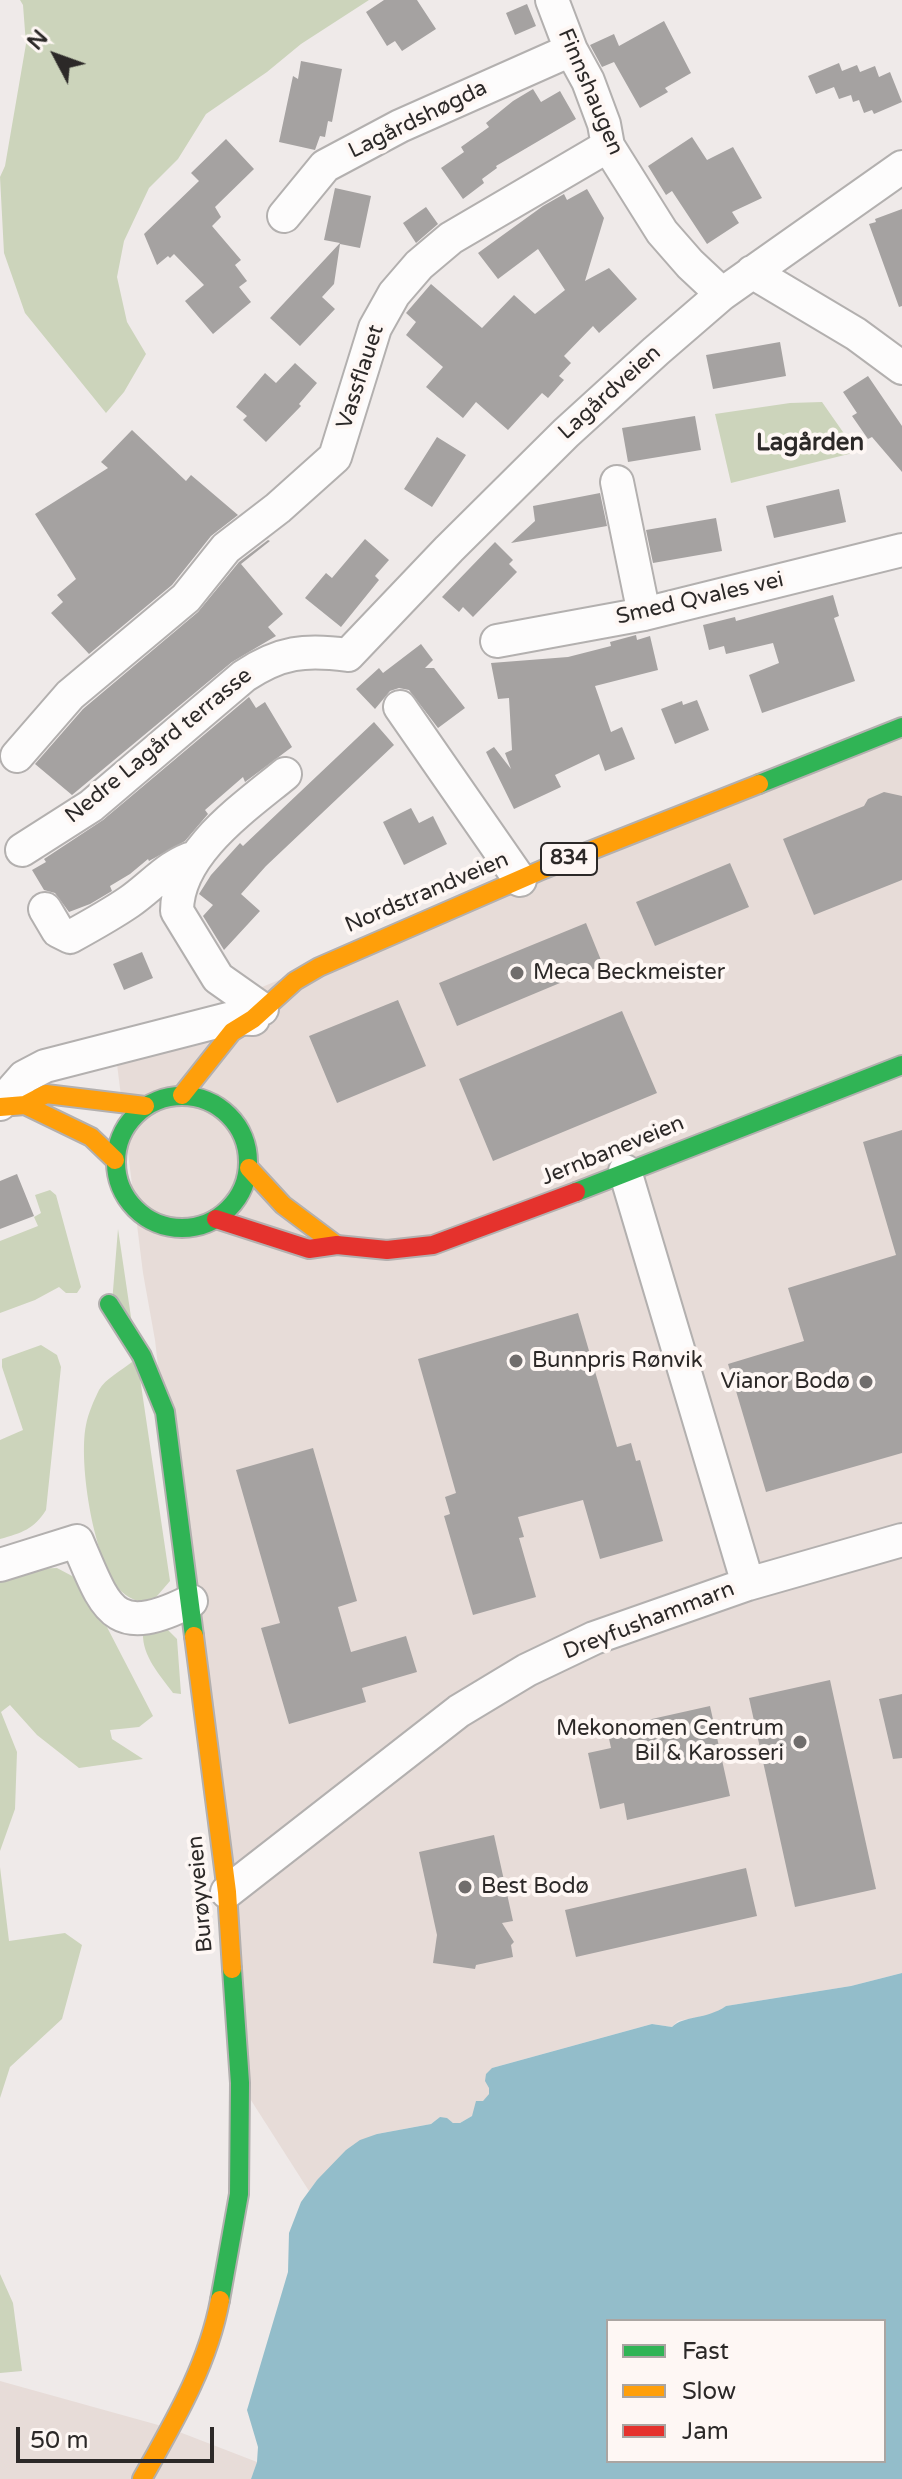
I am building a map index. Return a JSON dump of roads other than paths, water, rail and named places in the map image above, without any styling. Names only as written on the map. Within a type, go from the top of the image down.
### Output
[{"type":"street","name":"Finnshaugen","points":[[552,0],[571,50],[588,81],[604,124],[608,146],[662,232],[722,294]]},
{"type":"street","name":"Lagårdshøgda","points":[[284,216],[325,166],[400,126],[571,50]]},
{"type":"street","name":"Vassflauet","points":[[17,756],[70,695],[186,598],[226,548],[278,508],[335,457],[375,328],[394,294],[419,265],[451,238],[608,146]]},
{"type":"street","name":"Lagårdveien","points":[[348,655],[566,433],[722,294],[902,167]]},
{"type":"street","points":[[752,272],[856,334],[902,368]]},
{"type":"street","points":[[617,482],[644,614]]},
{"type":"street","name":"Smed Qvales vei","points":[[497,641],[644,614],[902,550]]},
{"type":"street","name":"Nedre Lagård terrasse","points":[[22,850],[91,806],[260,665],[293,653],[309,651],[348,655]]},
{"type":"street","points":[[400,707],[520,880]]},
{"type":"street","name":"Nordstrandveien","points":[[182,1095],[232,1032],[254,1025],[295,981],[319,967],[520,880],[902,727]]},
{"type":"street","points":[[254,1025],[218,978],[177,911],[177,898],[196,857],[230,820],[285,774]]},
{"type":"street","points":[[45,909],[58,931],[70,937],[133,900],[184,860],[196,857]]},
{"type":"street","points":[[8,1105],[24,1077],[45,1066],[232,1018],[254,1025]]},
{"type":"street","name":"Jernbaneveien","points":[[216,1219],[309,1249],[337,1245],[387,1250],[433,1245],[902,1065]]},
{"type":"street","points":[[8,1105],[46,1094],[145,1106]]},
{"type":"street","points":[[182,1095],[227,1103],[242,1133],[249,1168],[238,1199],[216,1219],[207,1224],[174,1228],[144,1217],[124,1195],[115,1160],[123,1131],[132,1118],[145,1106],[166,1097],[182,1095]]},
{"type":"street","points":[[8,1105],[91,1137],[115,1160]]},
{"type":"street","points":[[249,1168],[283,1205],[337,1245]]},
{"type":"street","points":[[625,1171],[748,1584]]},
{"type":"street","name":"Burøyveien","points":[[109,1304],[152,1371],[165,1412],[227,1892],[240,2083],[239,2194],[214,2333],[181,2410],[142,2479]]},
{"type":"street","name":"Dreyfushammarn","points":[[227,1892],[459,1711],[513,1678],[594,1638],[748,1584],[902,1540]]},
{"type":"street","points":[[0,1565],[77,1541],[102,1600],[118,1613],[140,1620],[160,1616],[191,1601]]},
{"type":"water","points":[[902,1973],[902,2479],[251,2479],[258,2447],[247,2410],[288,2272],[289,2233],[301,2202],[346,2150],[360,2140],[377,2134],[431,2124],[440,2117],[460,2123],[472,2116],[476,2101],[483,2101],[489,2094],[485,2081],[486,2074],[492,2068],[652,2024],[672,2027],[726,2006],[851,1986]]},
{"type":"place","name":"Meca Beckmeister","points":[[517,973]]},
{"type":"place","name":"Bunnpris Rønvik","points":[[516,1361]]},
{"type":"place","name":"Vianor Bodø","points":[[866,1382]]},
{"type":"place","name":"Mekonomen Centrum Bil & Karosseri","points":[[800,1742]]},
{"type":"place","name":"Best Bodø","points":[[465,1887]]},
{"type":"district","name":"Lagården","points":[[810,444]]}]
